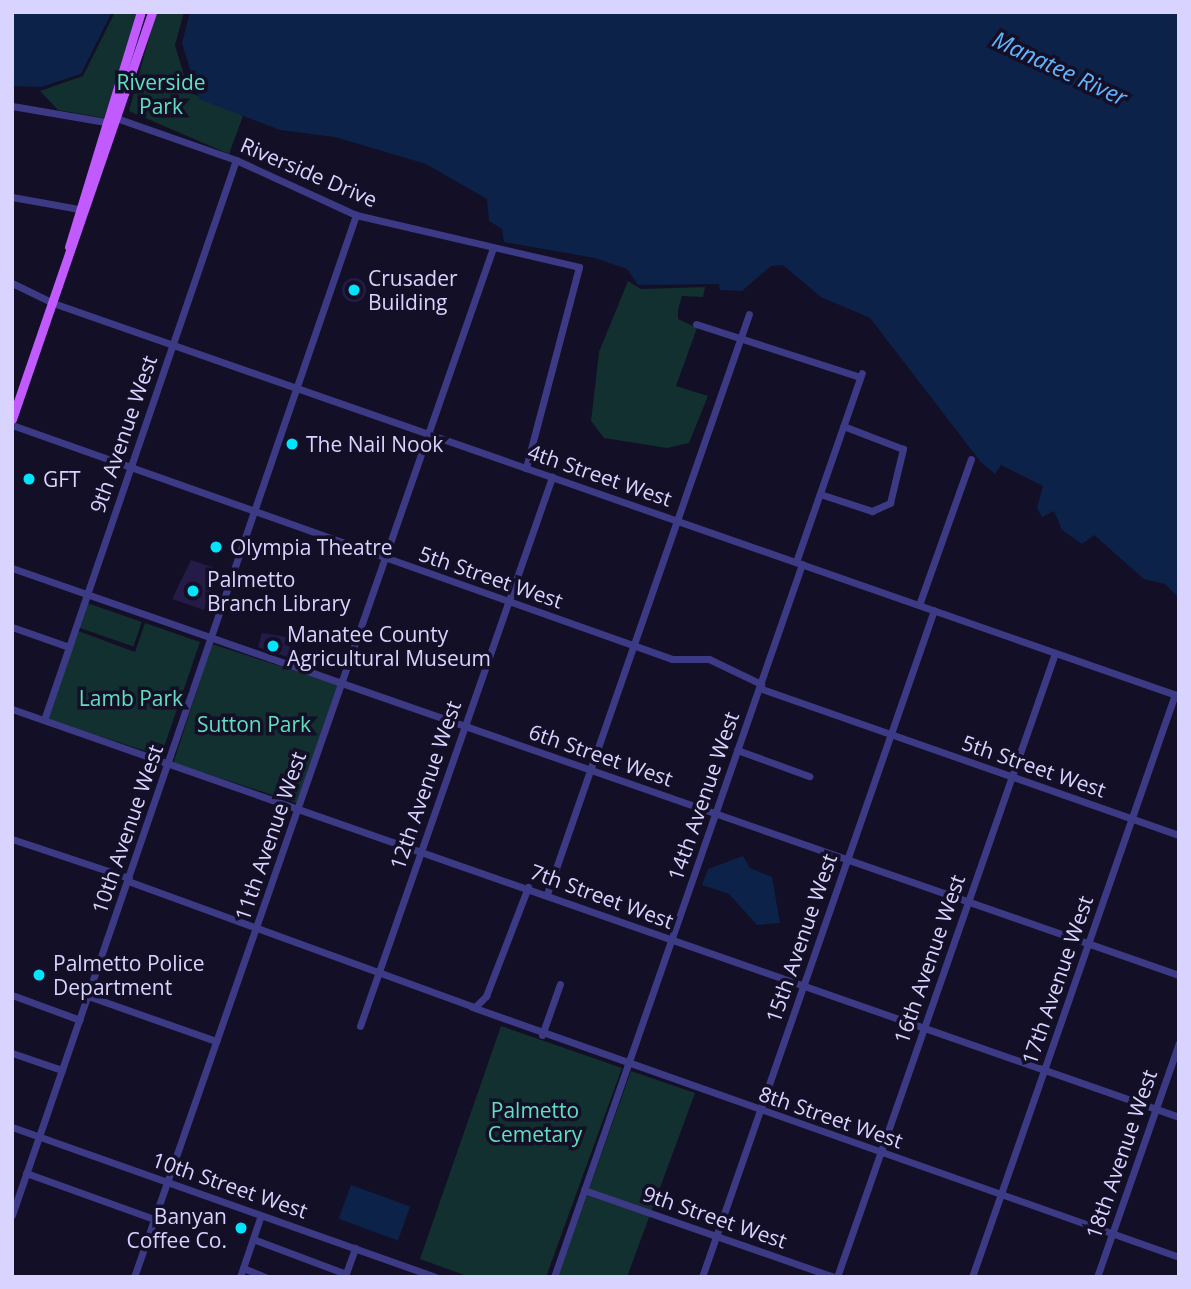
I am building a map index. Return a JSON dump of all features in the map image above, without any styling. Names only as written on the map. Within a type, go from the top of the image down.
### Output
[{"type":"main road","points":[[119,118],[116,104],[141,12]]},
{"type":"main road","points":[[12,419],[83,210],[106,122],[141,12]]},
{"type":"main road","points":[[83,210],[99,182],[152,12]]},
{"type":"main road","points":[[99,182],[106,122]]},
{"type":"street","points":[[12,106],[106,122]]},
{"type":"street","name":"Riverside Drive","points":[[119,118],[236,160],[356,215],[570,264],[579,274],[526,468]]},
{"type":"street","name":"9th Avenue West","points":[[44,720],[236,160]]},
{"type":"street","points":[[12,197],[83,210]]},
{"type":"street","name":"10th Avenue West","points":[[12,1215],[356,215]]},
{"type":"street","name":"11th Avenue West","points":[[134,1277],[493,248]]},
{"type":"street","name":"4th Street West","points":[[12,283],[53,303],[1177,695]]},
{"type":"street","points":[[547,894],[749,314]]},
{"type":"street","points":[[696,324],[742,335]]},
{"type":"street","name":"14th Avenue West","points":[[554,1277],[760,686],[820,494],[861,375],[742,335]]},
{"type":"street","name":"5th Street West","points":[[12,425],[253,514],[671,659],[709,659],[760,686],[1179,835]]},
{"type":"street","points":[[820,494],[872,511],[890,503],[903,449],[843,426]]},
{"type":"street","points":[[919,605],[971,459]]},
{"type":"street","name":"12th Avenue West","points":[[360,1026],[552,477]]},
{"type":"street","name":"6th Street West","points":[[12,568],[1179,975]]},
{"type":"street","name":"15th Avenue West","points":[[702,1277],[934,610]]},
{"type":"street","points":[[12,627],[69,647]]},
{"type":"street","name":"16th Avenue West","points":[[835,1277],[1055,653]]},
{"type":"street","name":"17th Avenue West","points":[[972,1277],[1177,695]]},
{"type":"street","name":"7th Street West","points":[[12,709],[528,887],[671,940],[1179,1117]]},
{"type":"street","points":[[737,750],[809,776]]},
{"type":"street","name":"8th Street West","points":[[12,839],[474,1007],[542,1035],[1179,1257]]},
{"type":"street","points":[[474,1007],[486,996],[528,887]]},
{"type":"street","points":[[542,1035],[560,984]]},
{"type":"street","points":[[12,995],[80,1020]]},
{"type":"street","points":[[88,996],[216,1041]]},
{"type":"street","name":"18th Avenue West","points":[[1097,1277],[1179,1043]]},
{"type":"street","points":[[12,1053],[62,1070]]},
{"type":"street","name":"10th Street West","points":[[12,1127],[436,1277]]},
{"type":"street","points":[[26,1174],[154,1219]]},
{"type":"street","name":"9th Street West","points":[[584,1190],[835,1277]]},
{"type":"street","points":[[261,1215],[241,1273],[265,1277]]},
{"type":"street","points":[[253,1239],[345,1275],[355,1248]]},
{"type":"green space","points":[[115,12],[137,12],[104,118],[58,110],[40,91],[83,76]]},
{"type":"green space","name":"Riverside Park","points":[[156,12],[184,12],[175,45],[189,92],[243,116],[229,154],[129,111]]},
{"type":"green space","points":[[628,281],[641,289],[705,287],[703,297],[682,296],[678,310],[678,319],[697,328],[676,386],[708,396],[689,443],[667,448],[604,438],[591,421],[599,352]]},
{"type":"green space","points":[[87,603],[142,622],[133,646],[79,628]]},
{"type":"green space","name":"Lamb Park","points":[[145,623],[200,642],[161,756],[47,719],[78,631],[135,652]]},
{"type":"green space","name":"Sutton Park","points":[[212,644],[338,685],[300,804],[173,763]]},
{"type":"green space","name":"Palmetto Cemetary","points":[[501,1026],[622,1068],[546,1277],[470,1277],[420,1259]]},
{"type":"green space","points":[[631,1071],[695,1093],[627,1277],[558,1277]]},
{"type":"water","points":[[12,12],[112,12],[81,74],[41,87],[12,86]]},
{"type":"water","name":"Manatee River","points":[[190,12],[1179,12],[1179,598],[1165,584],[1144,579],[1094,535],[1082,544],[1062,530],[1054,511],[1042,517],[1037,508],[1043,486],[1001,465],[995,474],[980,461],[870,318],[821,297],[783,265],[771,266],[742,291],[720,290],[719,284],[638,285],[627,269],[595,258],[504,242],[502,229],[489,221],[487,199],[426,164],[335,137],[280,130],[199,99],[182,43]]},
{"type":"water","points":[[743,856],[750,868],[772,877],[780,923],[757,925],[729,894],[702,885],[708,869]]},
{"type":"water","points":[[351,1185],[410,1207],[398,1240],[339,1219]]},
{"type":"building","name":"Crusader Building","points":[[354,278],[363,281],[366,290],[363,299],[354,302],[345,299],[342,290],[345,281]]},
{"type":"building","name":"Palmetto Branch Library","points":[[191,560],[218,569],[204,610],[172,599]]},
{"type":"building","name":"Manatee County Agricultural Museum","points":[[262,633],[287,637],[284,644],[293,648],[290,658],[258,647]]},
{"type":"place","name":"Crusader Building","points":[[354,290]]},
{"type":"place","name":"The Nail Nook","points":[[292,444]]},
{"type":"place","name":"GFT","points":[[29,479]]},
{"type":"place","name":"Olympia Theatre","points":[[216,547]]},
{"type":"place","name":"Palmetto Branch Library","points":[[193,591]]},
{"type":"place","name":"Manatee County Agricultural Museum","points":[[273,646]]},
{"type":"place","name":"Palmetto Police Department","points":[[39,975]]},
{"type":"place","name":"Banyan Coffee Co.","points":[[241,1228]]}]
